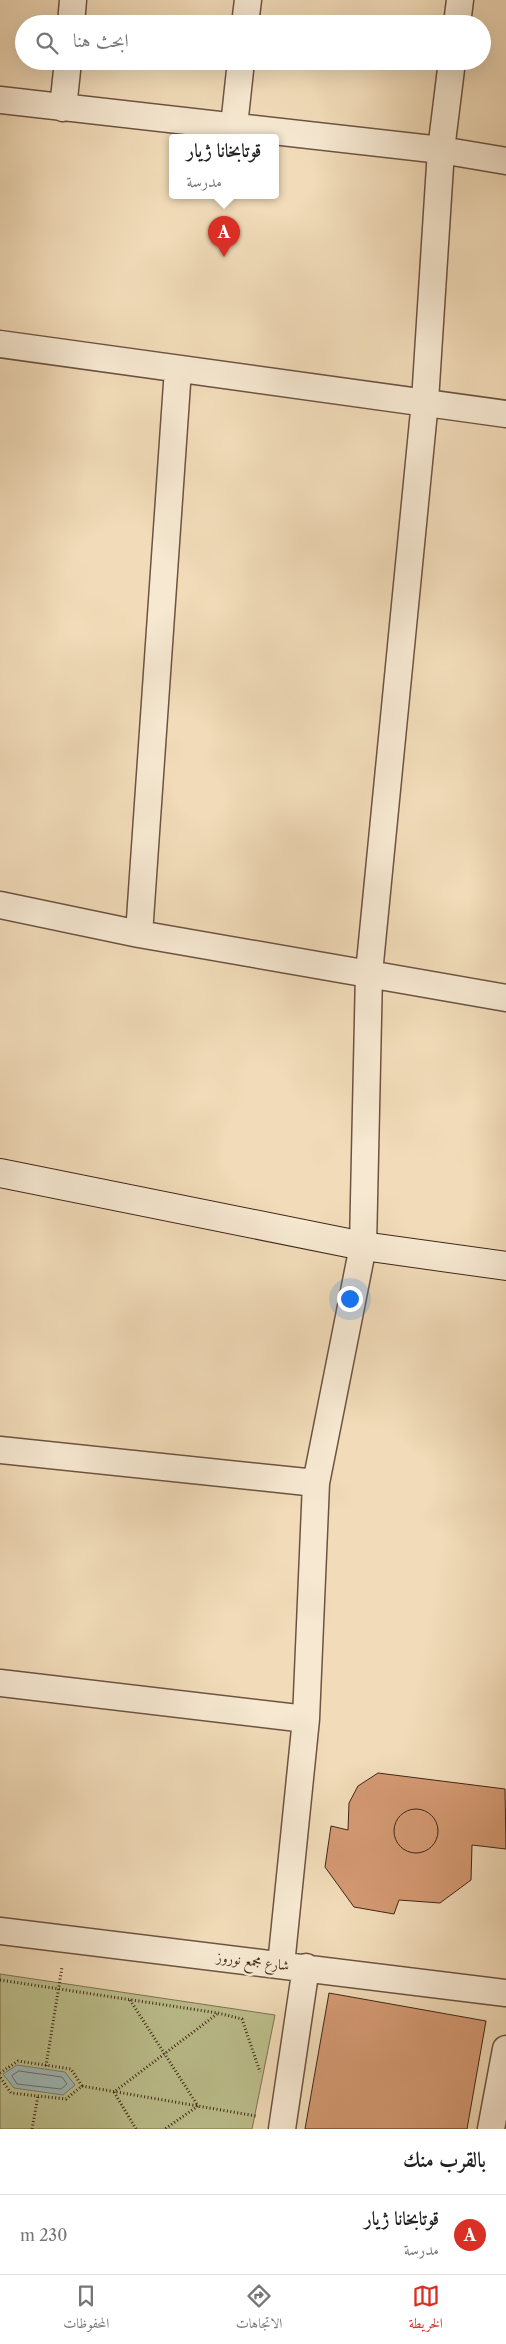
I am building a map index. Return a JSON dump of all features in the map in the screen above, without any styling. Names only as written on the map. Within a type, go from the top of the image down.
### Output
[{"type":"main road","points":[[0,1173],[363,1246],[506,1266]]},
{"type":"street","points":[[72,15],[73,0]]},
{"type":"street","points":[[246,15],[248,0]]},
{"type":"street","points":[[458,15],[460,0]]},
{"type":"street","points":[[63,108],[67,70]]},
{"type":"street","points":[[234,126],[240,70]]},
{"type":"street","points":[[282,2129],[294,1966],[316,1483],[363,1246],[369,973],[425,401],[441,150],[451,70]]},
{"type":"street","points":[[0,100],[441,150],[506,161]]},
{"type":"street","points":[[0,344],[425,401],[506,414]]},
{"type":"street","points":[[139,934],[178,369]]},
{"type":"street","points":[[0,905],[139,934],[506,998]]},
{"type":"street","points":[[0,1450],[316,1483]]},
{"type":"street","points":[[0,1683],[306,1719]]},
{"type":"street","name":"شارع مجمع نوروز","points":[[0,1931],[506,1993]]},
{"type":"street","points":[[491,2129],[506,2049]]},
{"type":"path","points":[[46,2066],[65,1939]]},
{"type":"path","points":[[0,1980],[218,2013],[242,2019],[262,2077]]},
{"type":"path","points":[[130,2000],[198,2106]]},
{"type":"path","points":[[114,2092],[218,2013]]},
{"type":"path","points":[[0,2073],[18,2062],[71,2069],[82,2086],[256,2116]]},
{"type":"path","points":[[0,2076],[11,2093],[66,2100],[82,2086]]},
{"type":"path","points":[[114,2092],[136,2129]]},
{"type":"path","points":[[32,2129],[38,2096]]},
{"type":"path","points":[[165,2129],[198,2106]]},
{"type":"path","points":[[254,2122],[257,2106]]},
{"type":"green space","points":[[0,1974],[275,2015],[252,2129],[0,2129]]},
{"type":"water","points":[[17,2065],[65,2072],[75,2085],[63,2095],[14,2088],[3,2074]]},
{"type":"building","points":[[378,1773],[505,1789],[506,1849],[472,1845],[471,1880],[440,1903],[399,1900],[394,1914],[354,1907],[325,1867],[331,1826],[348,1830],[349,1803],[358,1786]]},
{"type":"building","points":[[420,1809],[432,1815],[437,1822],[437,1840],[432,1847],[425,1852],[412,1853],[404,1850],[397,1843],[394,1827],[397,1819],[404,1812]]},
{"type":"building","points":[[329,1993],[486,2021],[467,2129],[305,2129]]},
{"type":"place","name":"قوتابخانا ژيار","points":[[224,257]]}]
